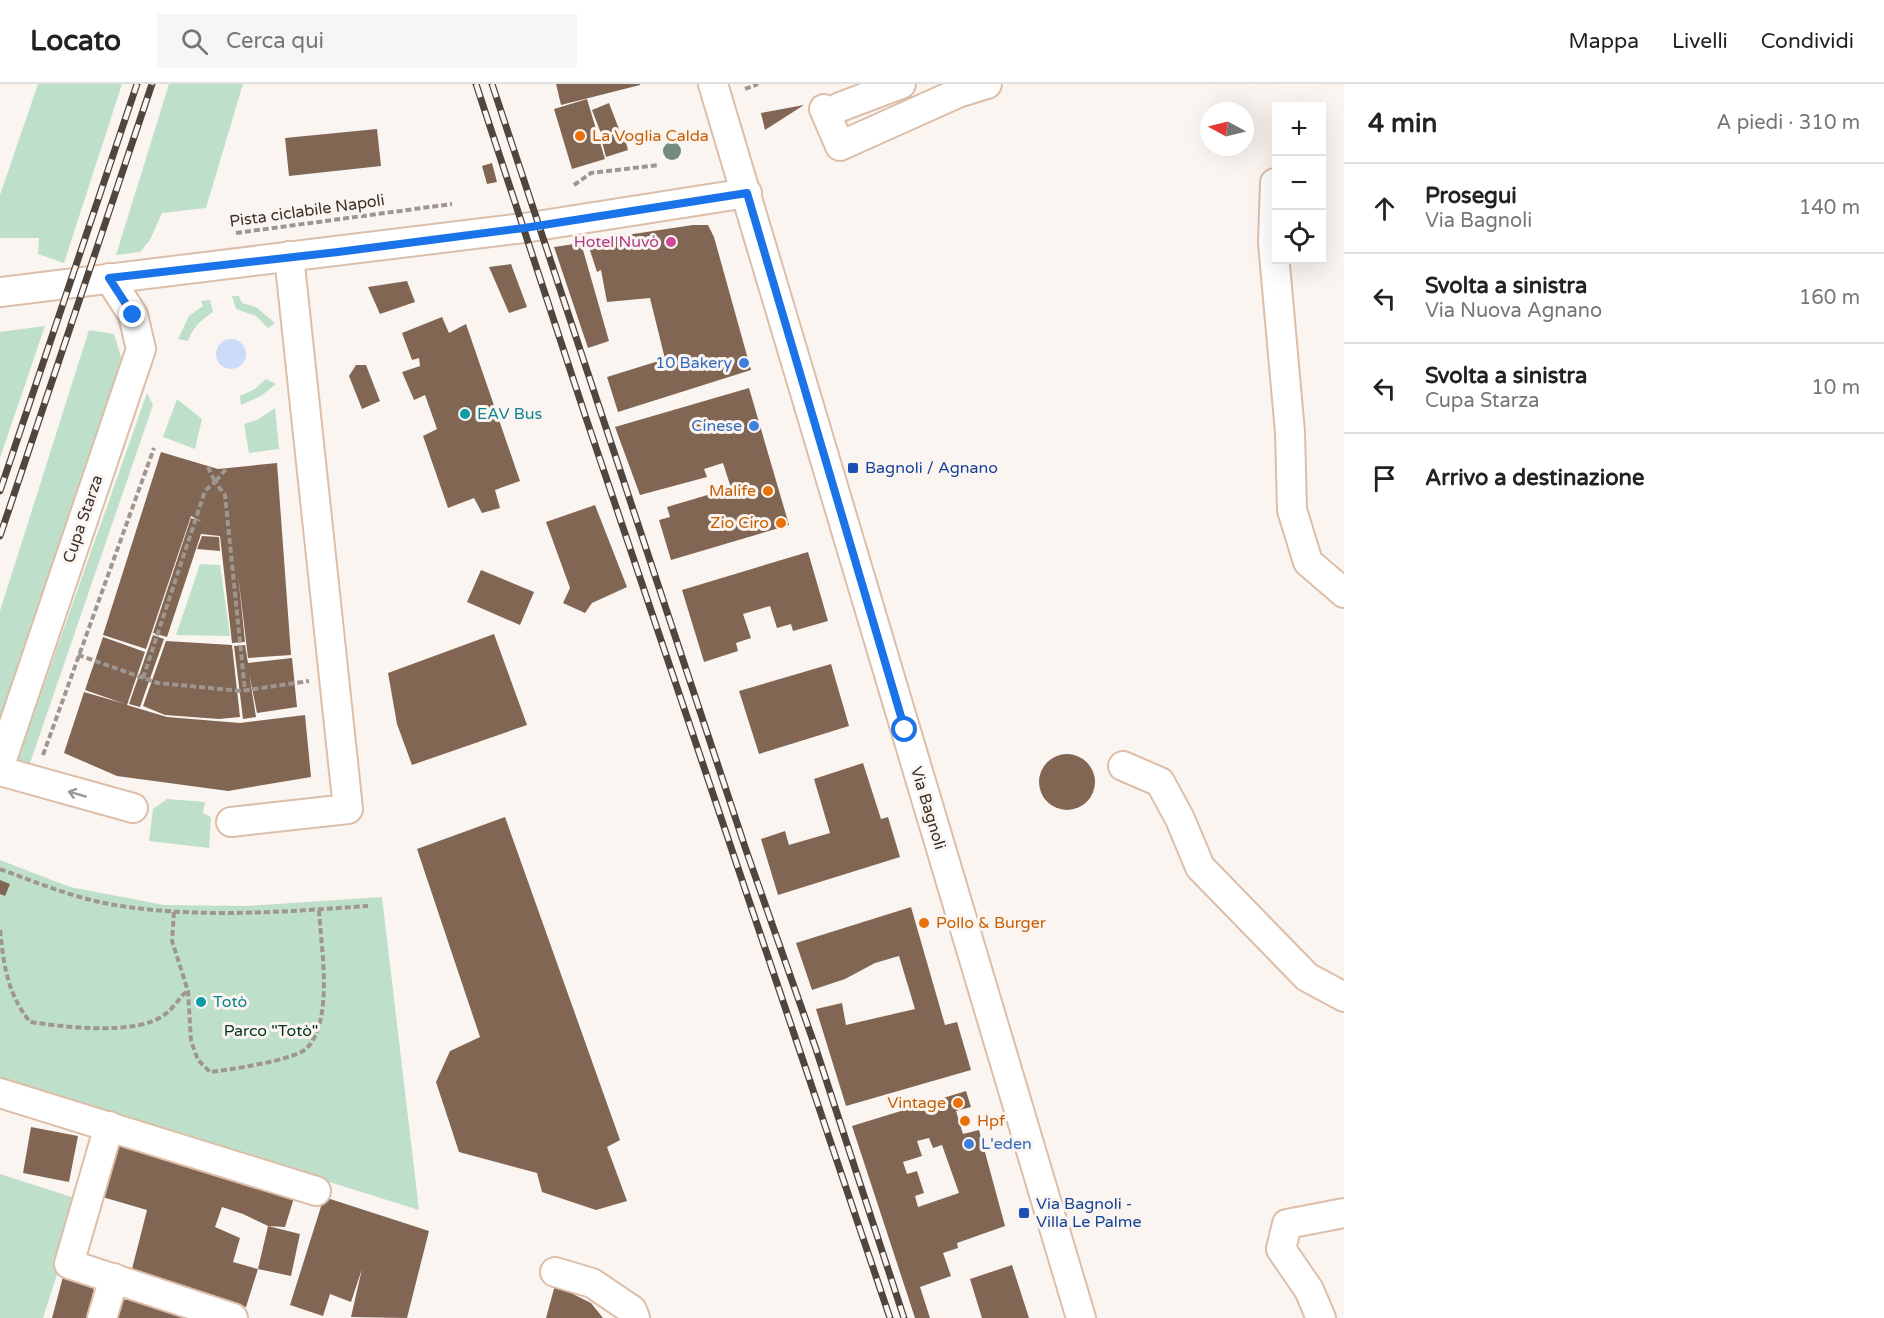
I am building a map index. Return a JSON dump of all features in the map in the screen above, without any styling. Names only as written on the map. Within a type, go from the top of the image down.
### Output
[{"type":"street","name":"Via Bagnoli","points":[[713,84],[1081,1318]]},
{"type":"street","points":[[901,84],[832,108],[840,146],[950,90],[987,84]]},
{"type":"street","points":[[0,292],[524,228],[747,193]]},
{"type":"street","points":[[1274,210],[1273,243],[1290,432],[1292,510],[1308,562],[1344,593]]},
{"type":"street","points":[[231,822],[348,809],[289,256]]},
{"type":"street","name":"Cupa Starza","points":[[0,765],[141,349],[133,315],[109,278]]},
{"type":"street","points":[[1123,766],[1160,782],[1180,819],[1200,867],[1307,977],[1344,997]]},
{"type":"street","points":[[0,771],[133,808]]},
{"type":"street","points":[[0,1093],[316,1191]]},
{"type":"street","points":[[109,1126],[69,1264],[233,1318]]},
{"type":"street","points":[[1321,1318],[1309,1290],[1281,1250],[1287,1224],[1344,1213]]},
{"type":"street","points":[[555,1272],[592,1283],[632,1310],[635,1318]]},
{"type":"street","points":[[102,1318],[114,1278]]},
{"type":"path","points":[[745,89],[758,84]]},
{"type":"path","points":[[574,185],[591,173],[659,165]]},
{"type":"path","name":"Pista ciclabile Napoli","points":[[235,233],[452,204]]},
{"type":"path","points":[[39,765],[154,448]]},
{"type":"path","points":[[208,467],[215,482],[225,495],[244,691]]},
{"type":"path","points":[[142,678],[205,491],[225,469]]},
{"type":"path","points":[[78,655],[158,683],[244,691],[334,677]]},
{"type":"path","points":[[0,869],[42,885],[107,904],[188,914],[271,913],[368,906]]},
{"type":"path","points":[[174,912],[172,941],[188,991],[191,1041],[198,1060],[210,1072],[291,1056],[306,1050],[320,1030],[324,998],[319,910]]},
{"type":"path","points":[[0,930],[8,985],[18,1006],[30,1022],[96,1028],[140,1026],[164,1015],[188,991]]},
{"type":"green space","points":[[38,84],[122,84],[64,263],[38,254],[39,238],[0,238],[0,195]]},
{"type":"green space","points":[[169,84],[243,84],[206,208],[162,213],[150,240],[140,252],[116,255]]},
{"type":"green space","points":[[232,296],[239,296],[242,303],[256,307],[275,323],[268,328],[256,316],[236,309]]},
{"type":"green space","points":[[210,300],[213,312],[198,324],[188,341],[178,339],[189,316],[203,306],[201,301]]},
{"type":"green space","points":[[45,326],[0,458],[0,332]]},
{"type":"green space","points":[[89,330],[114,334],[123,363],[0,723],[0,611]]},
{"type":"green space","points":[[266,379],[276,384],[261,396],[241,405],[240,396],[255,389]]},
{"type":"green space","points":[[147,393],[153,405],[27,772],[15,767]]},
{"type":"green space","points":[[177,399],[202,419],[195,449],[163,437]]},
{"type":"green space","points":[[275,408],[279,449],[249,453],[244,424],[257,420]]},
{"type":"green space","points":[[200,564],[220,565],[230,636],[176,635]]},
{"type":"green space","points":[[167,799],[205,802],[203,813],[211,817],[209,848],[149,841],[153,809]]},
{"type":"green space","name":"Parco \"Totò\"","points":[[0,860],[70,887],[164,905],[247,906],[382,897],[419,1210],[0,1079]]},
{"type":"green space","points":[[0,1174],[81,1200],[43,1318],[0,1318]]},
{"type":"water","points":[[231,339],[242,343],[246,354],[242,365],[231,369],[220,365],[216,354],[220,343]]},
{"type":"building","points":[[556,84],[640,84],[640,85],[561,105]]},
{"type":"building","points":[[587,99],[605,159],[572,169],[554,109]]},
{"type":"building","points":[[609,103],[619,129],[602,136],[592,110]]},
{"type":"building","points":[[804,105],[765,130],[761,113]]},
{"type":"building","points":[[377,129],[381,166],[289,176],[285,138]]},
{"type":"building","points":[[623,131],[628,150],[606,157],[601,138]]},
{"type":"building","points":[[492,163],[497,182],[487,184],[482,166]]},
{"type":"building","points":[[693,225],[708,225],[714,237],[751,370],[618,412],[607,377],[665,359],[650,298],[607,302],[601,270],[597,272],[587,241]]},
{"type":"building","points":[[581,243],[609,341],[588,348],[554,247]]},
{"type":"building","points":[[511,264],[527,307],[509,313],[489,267]]},
{"type":"building","points":[[407,281],[415,302],[380,314],[368,287]]},
{"type":"building","name":"EAV Bus","points":[[442,317],[449,333],[466,324],[520,481],[495,490],[500,508],[482,513],[474,498],[448,508],[423,436],[437,429],[425,395],[414,400],[402,372],[420,366],[419,358],[412,360],[402,333]]},
{"type":"building","points":[[356,365],[366,365],[380,401],[362,409],[349,376]]},
{"type":"building","points":[[749,388],[789,525],[671,560],[659,520],[670,517],[667,507],[731,488],[723,463],[704,469],[707,477],[640,495],[615,427]]},
{"type":"building","points":[[161,452],[218,469],[277,463],[291,655],[248,658],[238,574],[245,642],[232,643],[220,536],[201,534],[167,637],[153,633],[191,518],[201,521],[191,516],[146,649],[103,635]]},
{"type":"building","points":[[595,505],[627,587],[592,603],[585,613],[563,603],[570,588],[546,522]]},
{"type":"building","points":[[202,536],[219,537],[220,551],[197,549]]},
{"type":"building","points":[[808,552],[828,621],[793,631],[791,624],[777,628],[770,606],[743,614],[751,638],[736,643],[738,651],[704,662],[682,590]]},
{"type":"building","points":[[481,570],[534,592],[520,625],[467,602]]},
{"type":"building","points":[[494,634],[527,725],[412,765],[397,724],[388,673]]},
{"type":"building","points":[[153,635],[164,639],[140,707],[129,704]]},
{"type":"building","points":[[103,637],[145,652],[127,705],[167,717],[240,723],[305,715],[311,777],[228,791],[117,776],[64,753],[84,692],[125,704],[85,690]]},
{"type":"building","points":[[166,641],[232,645],[240,717],[219,719],[165,715],[143,706]]},
{"type":"building","points":[[245,645],[248,663],[292,658],[297,707],[257,713],[249,673],[256,717],[243,719],[234,646]]},
{"type":"building","points":[[831,664],[849,726],[759,754],[739,691]]},
{"type":"building","points":[[1067,754],[1078,756],[1087,762],[1093,771],[1095,782],[1093,793],[1087,802],[1078,808],[1067,810],[1056,808],[1047,802],[1041,793],[1039,782],[1041,771],[1047,762],[1056,756]]},
{"type":"building","points":[[863,763],[881,819],[888,817],[900,857],[778,895],[761,839],[785,831],[789,845],[830,833],[814,779]]},
{"type":"building","points":[[505,817],[620,1140],[607,1147],[627,1201],[596,1210],[542,1192],[537,1173],[459,1152],[436,1082],[450,1051],[480,1037],[417,849]]},
{"type":"building","points":[[0,880],[10,884],[5,896],[0,894]]},
{"type":"building","points":[[911,907],[945,1025],[957,1022],[971,1070],[846,1106],[816,1009],[842,1003],[846,1025],[915,1009],[899,956],[875,963],[845,979],[812,990],[796,943]]},
{"type":"building","points":[[966,1091],[971,1107],[956,1111],[963,1134],[979,1130],[1005,1226],[957,1243],[958,1248],[943,1253],[951,1276],[920,1287],[930,1318],[915,1318],[852,1126]],"holes":[[[929,1138],[933,1148],[942,1145],[959,1193],[918,1207],[915,1196],[924,1193],[917,1171],[907,1174],[903,1162],[922,1156],[917,1141]]]},
{"type":"building","points":[[31,1127],[78,1136],[69,1182],[23,1173]]},
{"type":"building","points":[[115,1138],[294,1198],[285,1227],[268,1226],[222,1207],[215,1227],[240,1238],[233,1262],[258,1269],[246,1307],[131,1273],[147,1210],[99,1196]]},
{"type":"building","points":[[324,1197],[429,1231],[407,1318],[351,1317],[362,1269],[351,1302],[330,1294],[323,1316],[290,1305]]},
{"type":"building","points":[[268,1226],[300,1234],[291,1276],[258,1269]]},
{"type":"building","points":[[1012,1265],[1029,1318],[982,1318],[970,1279]]},
{"type":"building","points":[[64,1273],[96,1280],[87,1318],[52,1318]]},
{"type":"building","points":[[555,1285],[591,1303],[603,1318],[546,1318]]},
{"type":"building","points":[[125,1290],[188,1318],[117,1318]]},
{"type":"railway","points":[[0,491],[137,84]]},
{"type":"railway","points":[[0,536],[152,84]]},
{"type":"railway","points":[[476,84],[586,418],[890,1318]]},
{"type":"railway","points":[[492,84],[904,1318]]},
{"type":"place","name":"La Voglia Calda","points":[[580,136]]},
{"type":"place","name":"Hotel Nuvò","points":[[671,242]]},
{"type":"place","name":"10 Bakery","points":[[744,363]]},
{"type":"place","name":"EAV Bus","points":[[465,414]]},
{"type":"place","name":"Cinese","points":[[754,426]]},
{"type":"place","name":"Bagnoli / Agnano","points":[[853,468]]},
{"type":"place","name":"Malife","points":[[768,491]]},
{"type":"place","name":"Zio Ciro","points":[[781,523]]},
{"type":"place","name":"Pollo & Burger","points":[[924,923]]},
{"type":"place","name":"Totò","points":[[201,1002]]},
{"type":"place","name":"Vintage","points":[[958,1103]]},
{"type":"place","name":"Hpf","points":[[965,1121]]},
{"type":"place","name":"L'eden","points":[[969,1144]]},
{"type":"place","name":"Via Bagnoli - Villa Le Palme","points":[[1024,1213]]},
{"type":"route","points":[[133,315],[109,278],[524,228],[747,193],[905,730]]}]
